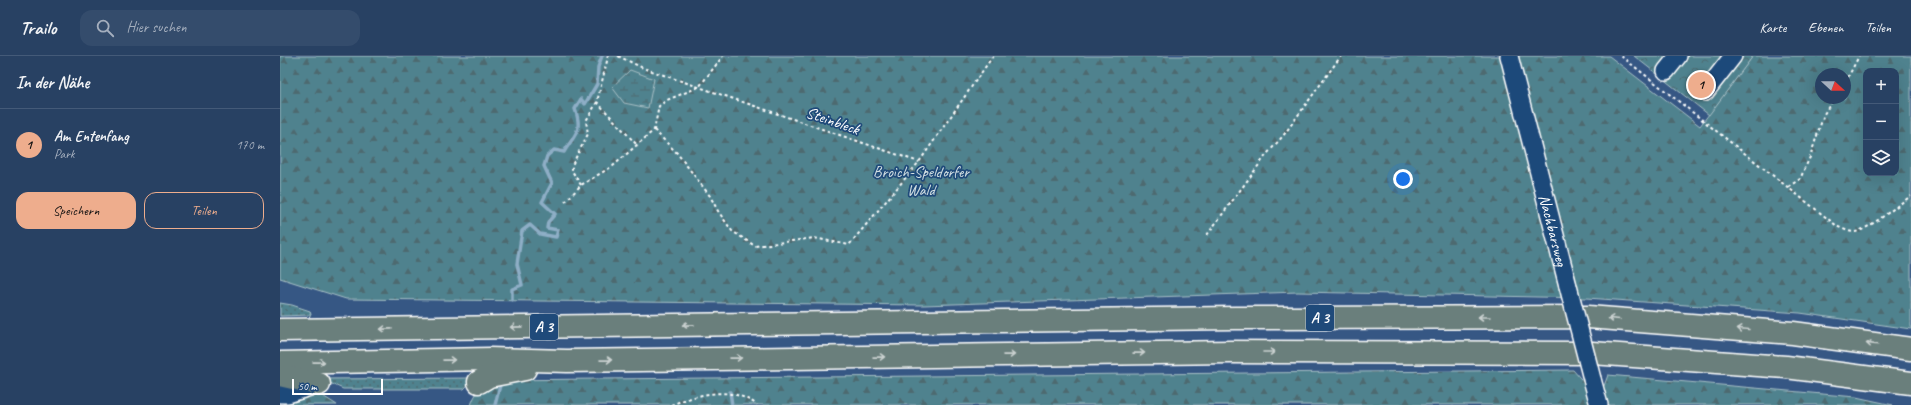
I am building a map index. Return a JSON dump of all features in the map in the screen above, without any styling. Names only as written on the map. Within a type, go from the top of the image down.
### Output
[{"type":"highway","name":"A 3","points":[[280,330],[1243,318],[1588,317],[1793,333],[1911,349]]},
{"type":"highway","name":"A 3","points":[[280,363],[490,359],[567,361],[1231,352],[1592,353],[1786,367],[1911,383]]},
{"type":"highway","points":[[479,382],[489,376],[567,361]]},
{"type":"highway","points":[[280,375],[319,384]]},
{"type":"lane","name":"Nachbarsweg","points":[[1509,56],[1599,405]]},
{"type":"lane","points":[[1666,71],[1678,56]]},
{"type":"lane","points":[[1705,92],[1733,56]]},
{"type":"lane","points":[[280,394],[288,394],[319,384]]},
{"type":"path","points":[[582,185],[572,171],[572,165],[588,134],[586,120],[597,102],[608,57],[606,56]]},
{"type":"path","name":"Steinbleck","points":[[618,56],[643,68],[919,162]]},
{"type":"path","points":[[565,202],[582,185],[613,166],[638,146],[654,130],[659,106],[667,100],[699,87],[723,56]]},
{"type":"path","points":[[654,130],[677,153],[705,189],[732,231],[755,246],[814,238],[850,245],[919,162],[993,56]]},
{"type":"path","points":[[1207,235],[1267,154],[1283,136],[1341,56]]},
{"type":"path","points":[[1621,56],[1837,226],[1845,230],[1855,232],[1866,227],[1911,196]]},
{"type":"path","points":[[1851,71],[1859,56]]},
{"type":"path","points":[[597,102],[638,146]]},
{"type":"path","points":[[1788,187],[1800,179],[1810,157],[1824,114],[1830,104]]},
{"type":"path","points":[[670,405],[694,396],[730,392],[752,401],[756,405]]},
{"type":"green space","name":"Broich-Speldorfer Wald","points":[[280,56],[1609,56],[1700,126],[1753,56],[1911,56],[1911,329],[1800,313],[1587,298],[1298,292],[924,305],[346,299],[280,278]]},
{"type":"green space","points":[[1634,56],[1753,56],[1709,115]]},
{"type":"green space","points":[[630,70],[654,79],[648,108],[624,103],[612,87]]},
{"type":"green space","points":[[280,303],[310,311],[311,315],[280,316]]},
{"type":"green space","points":[[1573,370],[1587,386],[1604,386],[1608,375],[1856,397],[1893,405],[471,405],[479,390],[492,380]]},
{"type":"green space","points":[[474,378],[464,389],[343,389],[321,379]]},
{"type":"green space","points":[[315,391],[337,405],[283,405],[288,398]]},
{"type":"waterway","points":[[512,300],[512,289],[522,285],[517,264],[522,231],[530,225],[540,234],[556,237],[558,230],[547,228],[548,222],[555,214],[542,202],[552,183],[544,166],[547,156],[554,150],[564,152],[577,132],[578,122],[575,109],[581,99],[585,104],[597,84],[598,67],[602,56]]},
{"type":"waterway","points":[[495,405],[501,381]]},
{"type":"waterway","points":[[730,392],[732,405]]},
{"type":"place","name":"Am Entenfang","points":[[1701,85]]}]
